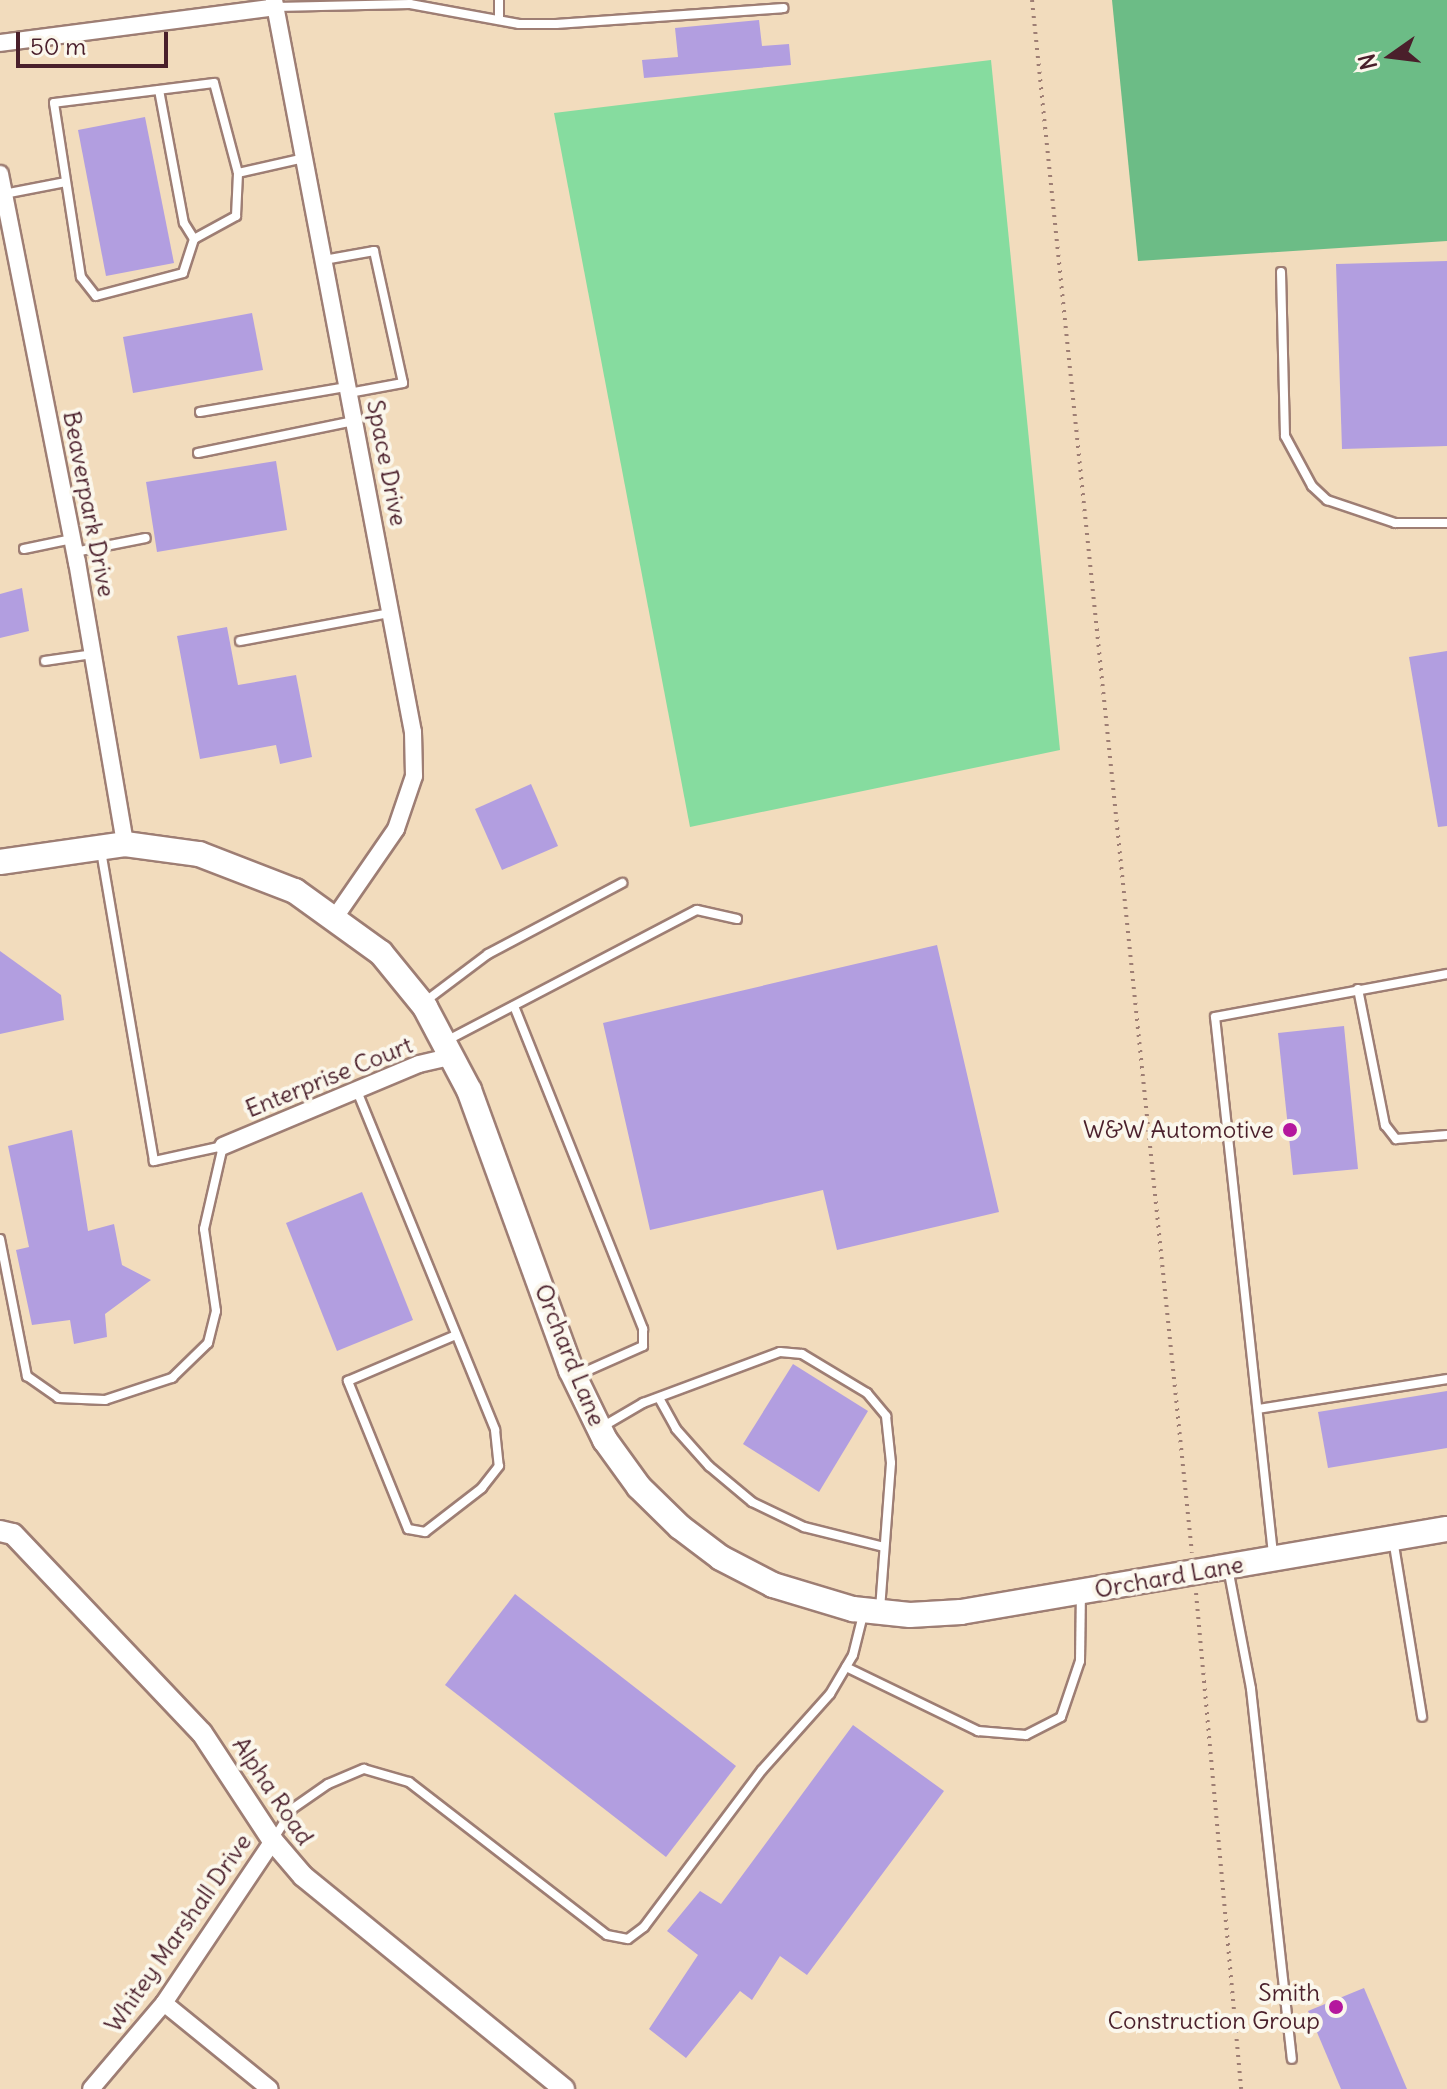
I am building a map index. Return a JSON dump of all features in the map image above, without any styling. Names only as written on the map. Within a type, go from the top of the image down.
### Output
[{"type":"main road","name":"Orchard Lane","points":[[0,862],[125,844],[219,859],[295,891],[336,916],[381,953],[422,1003],[449,1049],[574,1377],[599,1428],[639,1487],[700,1544],[773,1585],[872,1612],[961,1612],[1447,1529]]},
{"type":"street","points":[[0,43],[275,4]]},
{"type":"street","name":"Space Drive","points":[[275,4],[413,732],[414,776],[396,829],[336,916]]},
{"type":"street","name":"Beaverpark Drive","points":[[0,174],[73,545],[125,844]]},
{"type":"street","name":"Enterprise Court","points":[[223,1146],[449,1049]]},
{"type":"street","name":"Alpha Road","points":[[0,1531],[13,1534],[181,1709],[273,1841],[322,1894],[564,2089]]},
{"type":"street","name":"Whitey Marshall Drive","points":[[91,2089],[164,2003],[273,1841]]},
{"type":"street","points":[[164,2003],[270,2089]]},
{"type":"lane","points":[[499,0],[499,20]]},
{"type":"lane","points":[[275,4],[410,4],[499,20],[556,24],[783,8]]},
{"type":"lane","points":[[214,83],[238,173],[236,216],[194,239],[183,273],[96,296],[81,277],[54,103],[159,90],[214,83]]},
{"type":"lane","points":[[159,90],[184,223],[194,239]]},
{"type":"lane","points":[[238,173],[304,158]]},
{"type":"lane","points":[[4,194],[66,182]]},
{"type":"lane","points":[[200,412],[403,383],[374,251],[324,260]]},
{"type":"lane","points":[[1281,272],[1285,436],[1312,486],[1327,500],[1395,523],[1447,523]]},
{"type":"lane","points":[[198,453],[354,421]]},
{"type":"lane","points":[[24,549],[146,538]]},
{"type":"lane","points":[[240,641],[390,613]]},
{"type":"lane","points":[[45,661],[93,654]]},
{"type":"lane","points":[[0,1239],[27,1376],[58,1398],[105,1400],[172,1378],[208,1343],[216,1311],[204,1229],[223,1146],[154,1161],[100,847]]},
{"type":"lane","points":[[422,1003],[488,954],[622,883]]},
{"type":"lane","points":[[449,1049],[514,1006],[697,910],[737,919]]},
{"type":"lane","points":[[1274,1559],[1215,1017],[1447,974]]},
{"type":"lane","points":[[1358,989],[1385,1125],[1396,1139],[1447,1135]]},
{"type":"lane","points":[[514,1006],[643,1329],[643,1346],[574,1377]]},
{"type":"lane","points":[[357,1091],[495,1430],[499,1466],[482,1488],[425,1532],[408,1529],[348,1381],[456,1335]]},
{"type":"lane","points":[[273,1841],[292,1809],[328,1784],[364,1769],[409,1782],[607,1935],[628,1939],[644,1927],[846,1667],[872,1612],[884,1547],[891,1463],[886,1416],[867,1393],[802,1354],[780,1352],[659,1398],[599,1428]]},
{"type":"lane","points":[[1258,1409],[1447,1379]]},
{"type":"lane","points":[[659,1398],[676,1429],[709,1466],[752,1502],[804,1527],[853,1543],[884,1547]]},
{"type":"lane","points":[[1393,1539],[1422,1717]]},
{"type":"lane","points":[[1228,1567],[1251,1689],[1292,2059]]},
{"type":"lane","points":[[846,1667],[978,1731],[1026,1735],[1061,1717],[1080,1661],[1081,1593]]},
{"type":"path","points":[[1032,0],[1194,1573],[1241,2089]]},
{"type":"green space","points":[[1112,0],[1447,0],[1447,241],[1138,261]]},
{"type":"green space","points":[[991,60],[1060,750],[690,827],[554,113]]},
{"type":"building","points":[[759,20],[762,46],[789,44],[791,65],[644,78],[642,60],[678,57],[675,28]]},
{"type":"building","points":[[145,117],[174,263],[106,276],[78,130]]},
{"type":"building","points":[[1447,261],[1447,446],[1342,449],[1336,264]]},
{"type":"building","points":[[252,313],[263,370],[133,393],[123,337]]},
{"type":"building","points":[[276,461],[287,530],[157,552],[146,482]]},
{"type":"building","points":[[22,588],[29,631],[0,638],[0,594]]},
{"type":"building","points":[[227,627],[238,685],[296,675],[312,757],[280,764],[276,745],[200,759],[177,636]]},
{"type":"building","points":[[1447,651],[1447,826],[1438,827],[1409,657]]},
{"type":"building","points":[[531,784],[558,846],[502,870],[475,809]]},
{"type":"building","points":[[937,945],[999,1212],[837,1250],[823,1190],[650,1230],[603,1023]]},
{"type":"building","points":[[0,951],[61,995],[64,1020],[0,1034]]},
{"type":"building","points":[[1344,1026],[1358,1169],[1293,1175],[1278,1033]]},
{"type":"building","points":[[72,1130],[88,1231],[114,1224],[122,1265],[151,1280],[105,1314],[107,1337],[74,1344],[70,1320],[32,1325],[16,1250],[29,1247],[8,1146]]},
{"type":"building","points":[[362,1192],[413,1320],[337,1351],[286,1223]]},
{"type":"building","points":[[793,1364],[868,1411],[819,1492],[743,1444]]},
{"type":"building","points":[[1447,1391],[1447,1448],[1328,1468],[1318,1412]]},
{"type":"building","points":[[515,1594],[736,1766],[666,1857],[445,1685]]},
{"type":"building","points":[[853,1725],[944,1791],[807,1975],[780,1956],[752,2000],[740,1991],[686,2058],[649,2029],[698,1955],[667,1931],[700,1891],[721,1904]]},
{"type":"building","points":[[1364,1988],[1407,2089],[1341,2089],[1308,2011]]},
{"type":"place","name":"W&W Automotive","points":[[1290,1130]]},
{"type":"place","name":"Smith Construction Group","points":[[1336,2007]]}]
